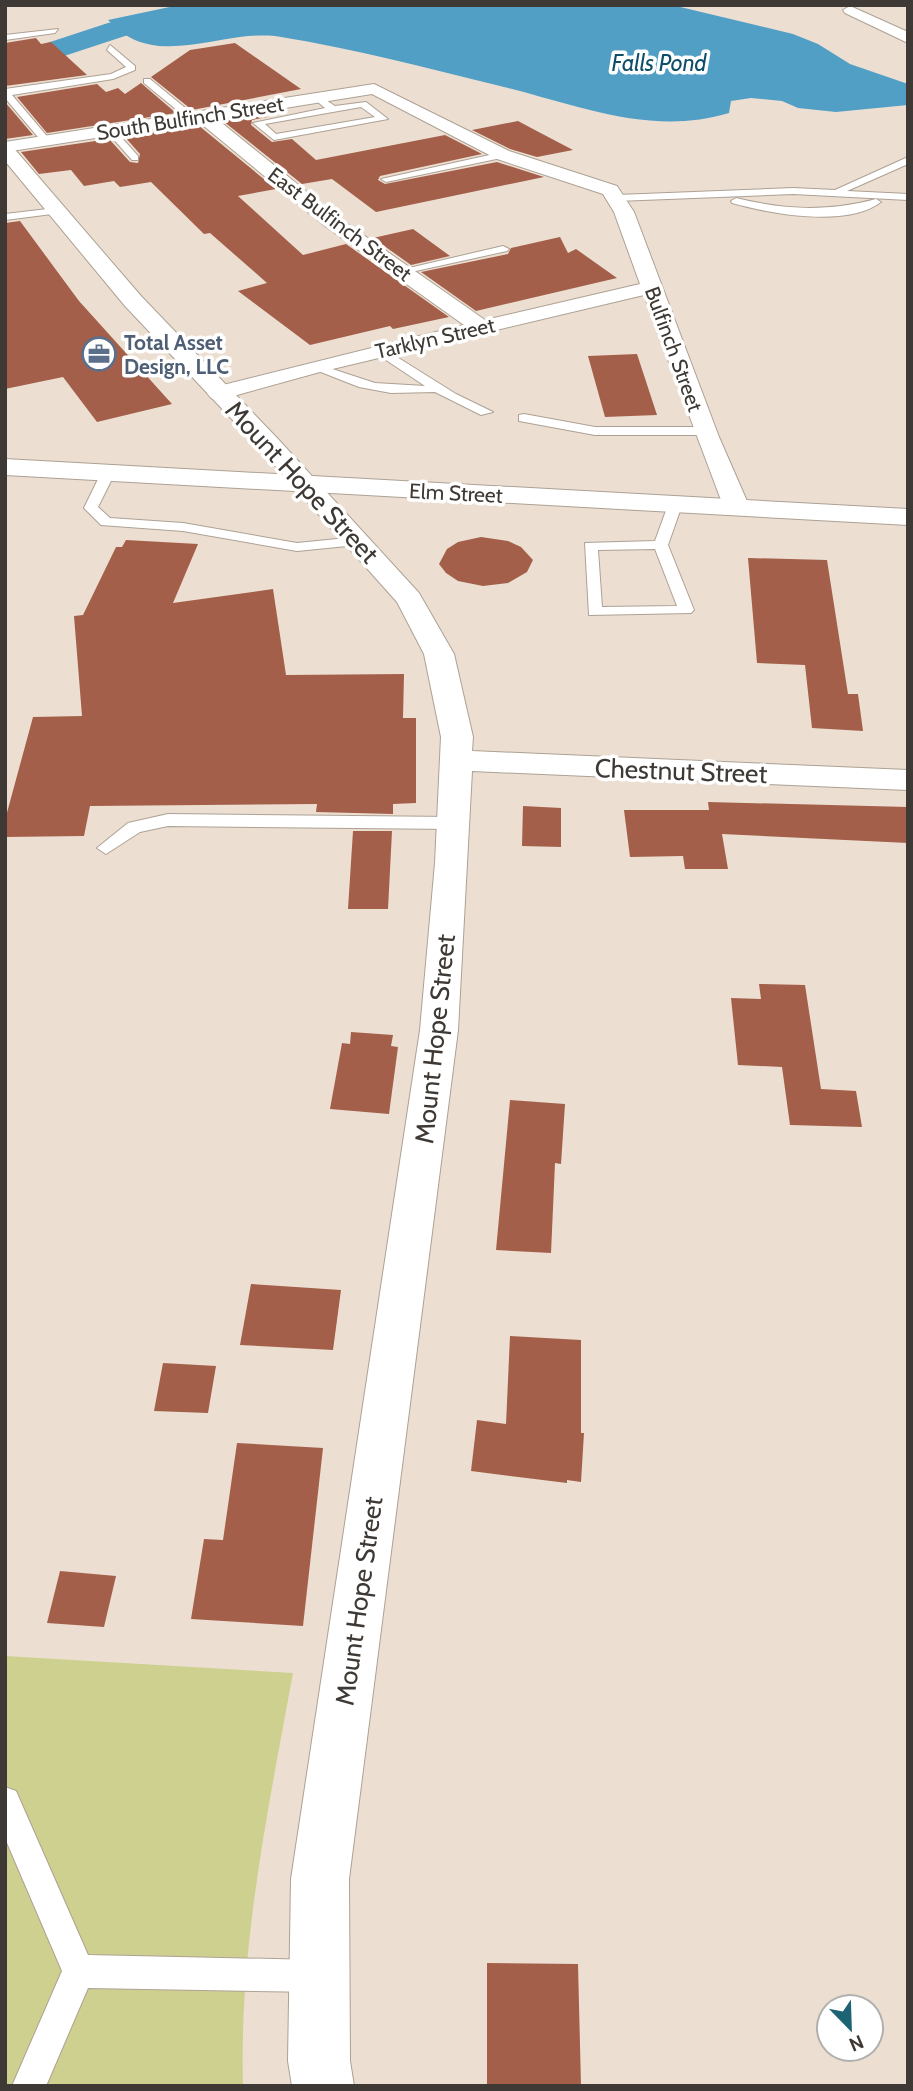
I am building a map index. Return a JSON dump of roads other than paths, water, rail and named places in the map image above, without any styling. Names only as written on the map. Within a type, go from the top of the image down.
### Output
[{"type":"street","points":[[850,10],[908,38]]},
{"type":"street","name":"South Bulfinch Street","points":[[16,153],[111,131],[374,89],[503,155]]},
{"type":"street","name":"East Bulfinch Street","points":[[197,117],[332,222],[481,327]]},
{"type":"street","name":"Mount Hope Street","points":[[16,153],[56,211],[133,301],[409,599],[439,654],[457,737],[439,1030],[408,1267],[320,1879],[319,2061],[323,2086]]},
{"type":"street","points":[[503,155],[613,194]]},
{"type":"street","name":"Bulfinch Street","points":[[613,194],[652,287],[737,509]]},
{"type":"street","name":"Tarklyn Street","points":[[219,393],[314,367],[652,287]]},
{"type":"street","name":"Elm Street","points":[[5,467],[908,517]]},
{"type":"street","name":"Chestnut Street","points":[[455,760],[908,780]]},
{"type":"lane","points":[[5,38],[55,31]]},
{"type":"lane","points":[[16,153],[5,93],[113,76],[132,68],[110,48]]},
{"type":"lane","points":[[147,81],[197,117]]},
{"type":"lane","points":[[318,97],[332,109],[363,104],[383,118],[274,137],[258,123],[332,109]]},
{"type":"lane","points":[[111,131],[135,158]]},
{"type":"lane","points":[[386,179],[503,155]]},
{"type":"lane","points":[[835,192],[908,160]]},
{"type":"lane","points":[[613,194],[835,192],[902,196]]},
{"type":"lane","points":[[717,195],[756,207],[822,212],[866,206],[902,196]]},
{"type":"lane","points":[[5,217],[56,211]]},
{"type":"lane","points":[[402,271],[503,250]]},
{"type":"lane","points":[[381,351],[438,388],[486,412]]},
{"type":"lane","points":[[314,367],[336,376],[392,390],[438,388]]},
{"type":"lane","points":[[524,418],[595,431],[705,431]]},
{"type":"lane","points":[[108,472],[91,508],[106,522],[183,527],[297,547],[357,541]]},
{"type":"lane","points":[[661,545],[590,546],[595,612],[685,610],[661,545],[675,505]]},
{"type":"lane","points":[[106,848],[134,827],[168,820],[453,823]]},
{"type":"lane","points":[[5,1802],[79,1971],[29,2086]]},
{"type":"lane","points":[[79,1971],[320,1976]]},
{"type":"water","name":"Falls Pond","points":[[179,5],[672,5],[793,34],[818,44],[850,64],[908,84],[908,105],[836,112],[798,108],[782,101],[751,98],[731,101],[729,113],[700,119],[642,120],[585,109],[391,59],[281,37],[263,35],[184,46],[146,44],[126,35],[108,20]]},
{"type":"waterway","points":[[55,50],[118,29],[233,5]]},
{"type":"place","name":"Total Asset Design, LLC","points":[[99,354]]}]
